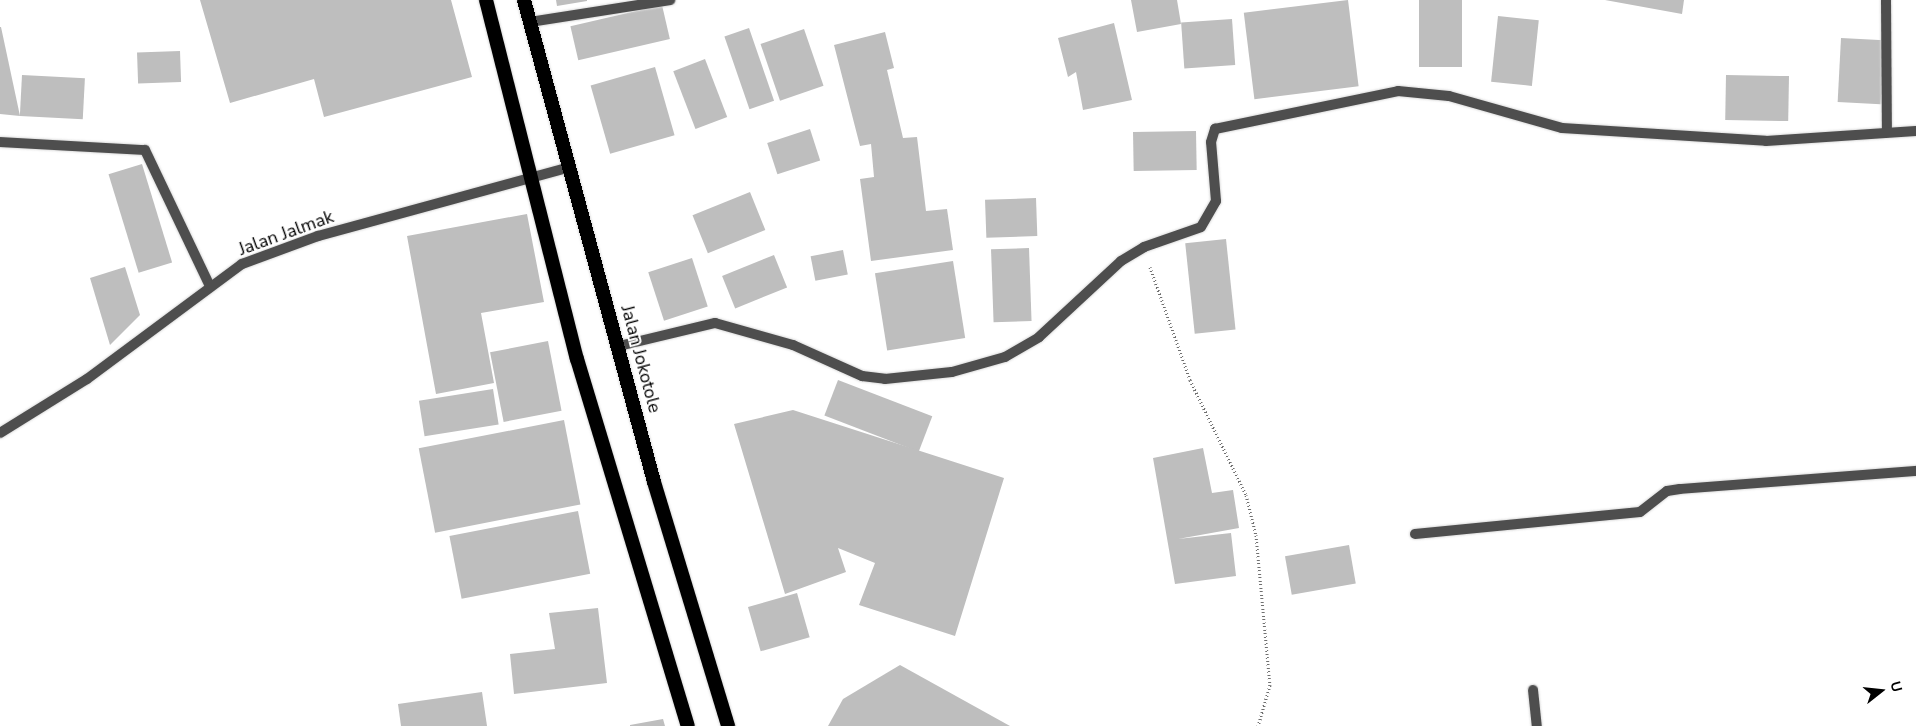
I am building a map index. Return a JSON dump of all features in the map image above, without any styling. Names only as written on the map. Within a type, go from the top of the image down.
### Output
[{"type":"highway","points":[[486,0],[534,179],[577,359],[688,726]]},
{"type":"highway","name":"Jalan Jokotole","points":[[524,0],[567,168],[728,726]]},
{"type":"street","points":[[530,22],[670,0]]},
{"type":"street","points":[[1886,0],[1887,131]]},
{"type":"street","points":[[619,346],[715,323],[793,345],[862,376],[885,379],[952,372],[1005,357],[1039,337],[1096,281],[1144,247],[1201,227],[1212,215],[1216,201],[1211,142],[1215,129],[1398,91],[1449,96],[1562,128],[1766,141],[1887,131],[1916,131]]},
{"type":"street","points":[[0,142],[145,150],[210,286]]},
{"type":"street","name":"Jalan Jalmak","points":[[0,433],[86,379],[242,264],[318,236],[534,179],[567,168]]},
{"type":"street","points":[[1415,534],[1640,512],[1667,491],[1680,489],[1916,471]]},
{"type":"street","points":[[1533,690],[1537,726]]},
{"type":"path","points":[[1144,247],[1190,380],[1246,495],[1254,527],[1270,685],[1258,726]]},
{"type":"building","points":[[200,0],[451,0],[472,77],[324,117],[314,79],[230,103]]},
{"type":"building","points":[[556,0],[587,0],[587,1],[557,6]]},
{"type":"building","points":[[1131,0],[1177,0],[1181,24],[1137,32]]},
{"type":"building","points":[[1348,0],[1359,86],[1254,99],[1244,13]]},
{"type":"building","points":[[1419,0],[1462,0],[1462,67],[1419,67]]},
{"type":"building","points":[[1605,0],[1684,0],[1682,14]]},
{"type":"building","points":[[662,5],[670,39],[578,60],[570,26]]},
{"type":"building","points":[[1498,16],[1539,20],[1532,86],[1491,82]]},
{"type":"building","points":[[1232,19],[1235,65],[1184,68],[1181,23]]},
{"type":"building","points":[[1114,23],[1132,100],[1083,110],[1076,72],[1068,77],[1058,38]]},
{"type":"building","points":[[1,27],[20,116],[0,114]]},
{"type":"building","points":[[749,28],[774,101],[749,109],[724,36]]},
{"type":"building","points":[[804,29],[824,86],[780,101],[761,44]]},
{"type":"building","points":[[885,32],[894,68],[887,70],[903,138],[917,137],[926,211],[947,209],[953,250],[871,261],[860,179],[874,177],[871,144],[860,146],[834,45]]},
{"type":"building","points":[[1841,38],[1884,40],[1881,104],[1838,102]]},
{"type":"building","points":[[180,51],[181,82],[138,83],[137,53]]},
{"type":"building","points":[[705,59],[727,117],[695,129],[673,71]]},
{"type":"building","points":[[655,67],[675,135],[610,154],[591,85]]},
{"type":"building","points":[[22,75],[85,78],[83,119],[20,116]]},
{"type":"building","points":[[1726,75],[1789,76],[1788,121],[1725,120]]},
{"type":"building","points":[[810,129],[820,160],[777,174],[767,143]]},
{"type":"building","points":[[1196,131],[1197,170],[1134,171],[1133,132]]},
{"type":"building","points":[[142,164],[172,262],[139,273],[109,174]]},
{"type":"building","points":[[750,192],[765,230],[708,253],[693,215]]},
{"type":"building","points":[[1036,198],[1037,236],[986,238],[985,200]]},
{"type":"building","points":[[527,214],[544,302],[481,313],[494,383],[436,394],[407,236]]},
{"type":"building","points":[[1226,239],[1236,330],[1195,334],[1185,243]]},
{"type":"building","points":[[1029,248],[1032,321],[994,322],[991,249]]},
{"type":"building","points":[[843,250],[848,275],[815,281],[811,256]]},
{"type":"building","points":[[774,255],[787,287],[735,308],[722,276]]},
{"type":"building","points":[[692,258],[708,307],[664,321],[648,272]]},
{"type":"building","points":[[953,261],[965,338],[887,350],[875,273]]},
{"type":"building","points":[[125,267],[140,315],[110,345],[90,278]]},
{"type":"building","points":[[548,341],[562,411],[504,422],[490,352]]},
{"type":"building","points":[[838,380],[932,416],[919,452],[824,415]]},
{"type":"building","points":[[493,389],[499,425],[425,436],[419,401]]},
{"type":"building","points":[[793,410],[1004,478],[955,636],[859,605],[875,563],[838,548],[846,572],[785,594],[734,424]]},
{"type":"building","points":[[564,420],[580,504],[435,533],[419,448]]},
{"type":"building","points":[[1203,448],[1212,493],[1233,490],[1239,528],[1178,539],[1231,533],[1236,576],[1175,584],[1153,458]]},
{"type":"building","points":[[578,511],[590,574],[462,599],[449,536]]},
{"type":"building","points":[[1349,545],[1356,583],[1292,595],[1285,556]]},
{"type":"building","points":[[797,593],[810,637],[761,651],[748,607]]},
{"type":"building","points":[[598,608],[607,683],[514,694],[510,654],[555,649],[549,613]]},
{"type":"building","points":[[900,665],[1010,726],[828,726],[843,699]]},
{"type":"building","points":[[482,692],[487,726],[401,726],[398,704]]},
{"type":"building","points":[[663,719],[665,726],[630,726],[630,725]]}]
